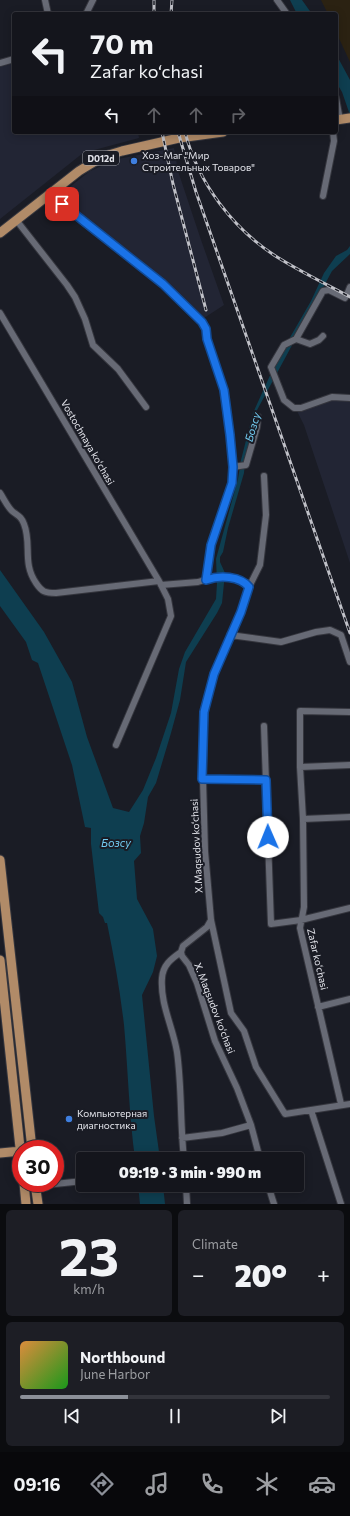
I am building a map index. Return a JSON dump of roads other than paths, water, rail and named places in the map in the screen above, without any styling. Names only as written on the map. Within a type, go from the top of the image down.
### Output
[{"type":"main road","points":[[338,120],[350,118]]},
{"type":"main road","name":"D012d","points":[[0,233],[89,165],[109,155],[179,138],[208,134]]},
{"type":"main road","points":[[0,860],[31,1140]]},
{"type":"main road","points":[[0,960],[20,1140]]},
{"type":"main road","points":[[0,1153],[12,1153]]},
{"type":"main road","points":[[25,1192],[26,1204]]},
{"type":"main road","points":[[37,1192],[38,1204]]},
{"type":"street","points":[[45,0],[48,12]]},
{"type":"street","points":[[87,12],[93,0]]},
{"type":"street","points":[[277,0],[286,12]]},
{"type":"street","points":[[0,63],[12,60]]},
{"type":"street","points":[[323,196],[334,141],[333,134]]},
{"type":"street","points":[[49,195],[163,284],[202,322],[206,329],[210,350],[224,390],[233,467],[232,483],[211,545],[209,579]]},
{"type":"street","points":[[17,221],[75,297],[85,319],[92,345],[118,369],[146,407]]},
{"type":"street","points":[[350,287],[348,292],[350,293]]},
{"type":"street","points":[[345,298],[329,290],[324,291],[296,339],[284,345],[271,367],[284,400],[294,408],[301,408],[332,397],[350,398]]},
{"type":"street","name":"Vostochnaya ko‘chasi","points":[[0,312],[168,599],[171,616],[116,744]]},
{"type":"street","points":[[296,339],[310,344],[319,340],[323,336]]},
{"type":"street","points":[[233,467],[246,465],[257,427],[258,417]]},
{"type":"street","points":[[0,493],[12,511],[22,518],[26,531],[28,562],[31,575],[42,592],[49,593],[160,583],[198,582],[209,579],[237,578],[249,587],[260,565],[266,515],[264,476]]},
{"type":"street","name":"X.Maqsudov ko‘chasi","points":[[249,587],[241,612],[214,674],[204,712],[202,779],[205,851],[211,920],[230,1013],[244,1031],[256,1067],[285,1114],[311,1110]]},
{"type":"street","points":[[230,635],[281,642],[316,632],[330,630],[341,635],[350,662]]},
{"type":"street","points":[[350,712],[300,711],[304,907],[301,920],[350,908]]},
{"type":"street","name":"Zafar ko‘chasi","points":[[264,726],[270,924],[301,920],[300,928],[341,1104]]},
{"type":"street","points":[[300,767],[350,766]]},
{"type":"street","points":[[202,779],[266,780]]},
{"type":"street","points":[[303,819],[350,817]]},
{"type":"street","points":[[183,1152],[177,1051],[165,1005],[162,988],[162,976],[169,960],[181,952],[183,946],[207,927],[211,920]]},
{"type":"street","name":"X. Maqsudov ko‘chasi","points":[[181,952],[197,983],[215,1041],[237,1088],[251,1125],[258,1152]]},
{"type":"street","points":[[318,1007],[350,999]]},
{"type":"street","points":[[341,1204],[311,1110],[341,1104],[350,1104]]},
{"type":"street","points":[[182,1138],[222,1133],[251,1125]]},
{"type":"street","points":[[64,1183],[76,1182]]},
{"type":"street","points":[[186,1192],[187,1204]]},
{"type":"street","points":[[270,1192],[274,1204]]},
{"type":"water","points":[[290,0],[302,0],[311,12],[296,12]]},
{"type":"water","points":[[338,58],[350,80],[350,115],[342,92],[338,85]]},
{"type":"water","name":"Бозсу","points":[[350,246],[350,254],[332,271],[256,412],[245,461],[244,473],[228,528],[223,552],[220,557],[220,562],[225,573],[222,603],[186,662],[180,700],[171,733],[156,783],[148,797],[144,823],[140,836],[141,853],[134,861],[137,899],[153,929],[157,956],[153,972],[142,995],[159,1152],[134,1152],[125,1042],[117,974],[107,923],[105,923],[103,917],[99,913],[91,844],[91,828],[85,827],[72,765],[38,663],[32,660],[26,642],[0,606],[0,570],[44,632],[72,682],[87,737],[113,808],[129,812],[143,790],[156,758],[171,713],[179,669],[185,652],[216,599],[216,559],[238,479],[241,460],[253,413],[277,360],[311,301],[324,273],[336,256],[347,250]]},
{"type":"water","points":[[139,1192],[164,1192],[165,1204],[140,1204]]},
{"type":"railway","points":[[154,0],[154,12]]},
{"type":"railway","points":[[171,12],[172,0]]},
{"type":"railway","points":[[162,134],[173,184],[206,310]]},
{"type":"railway","points":[[179,134],[196,192],[350,633]]},
{"type":"railway","points":[[186,134],[191,151],[208,187],[232,219],[246,233],[277,257],[350,297]]},
{"type":"place","name":"Хоз-Маг \"Мир Строительных Товаров\"","points":[[134,161]]},
{"type":"place","name":"Компьютерная диагностика","points":[[69,1119]]}]
